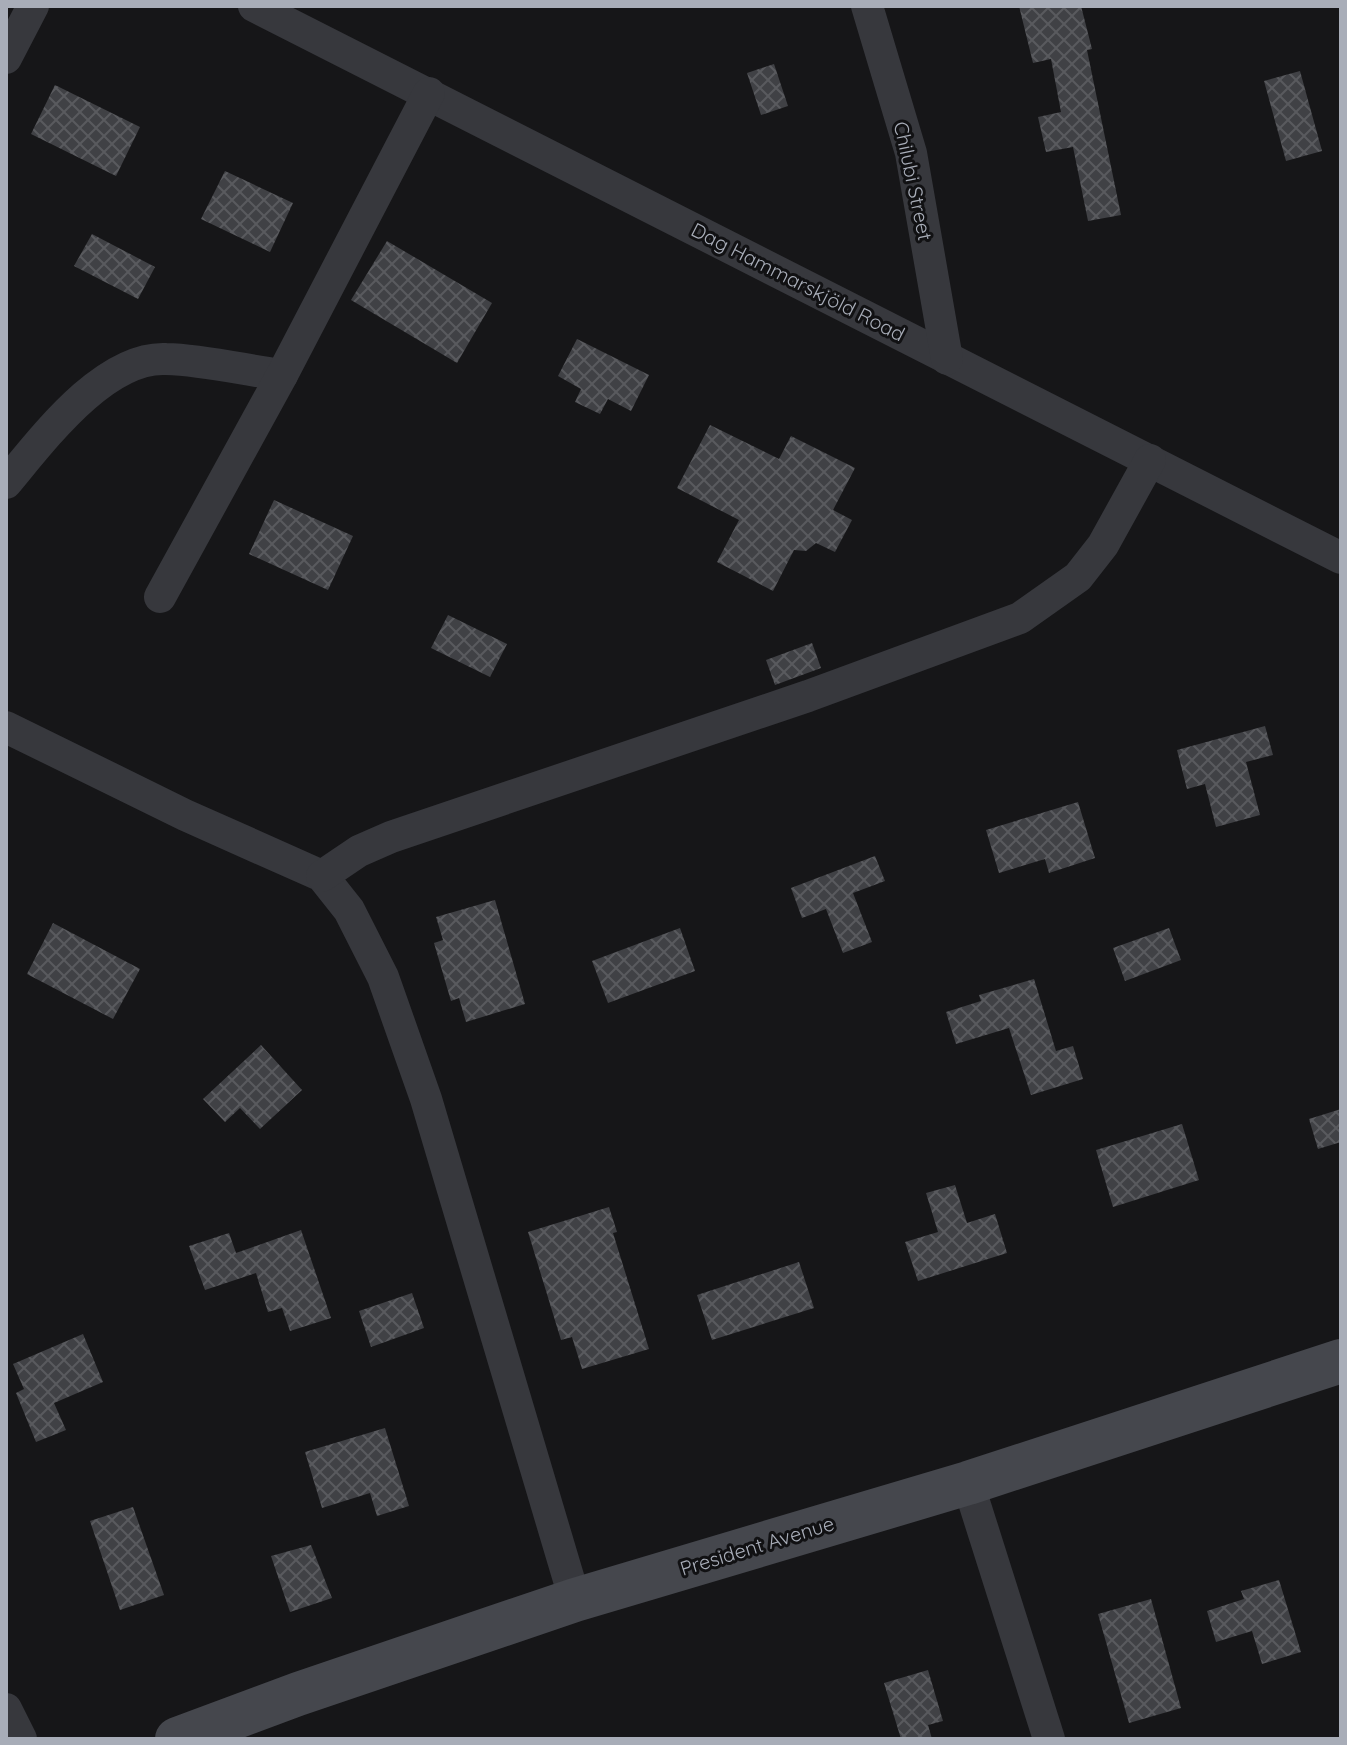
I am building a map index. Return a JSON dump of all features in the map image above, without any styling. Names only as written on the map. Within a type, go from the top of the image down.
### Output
[{"type":"street","points":[[6,58],[33,6]]},
{"type":"street","name":"Dag Hammarskjöld Road","points":[[254,6],[1341,558]]},
{"type":"street","name":"Chilubi Street","points":[[867,6],[911,153],[947,359]]},
{"type":"street","points":[[160,597],[282,375],[429,93]]},
{"type":"street","points":[[6,483],[75,404],[96,386],[142,362],[164,358],[282,375]]},
{"type":"street","points":[[322,876],[359,851],[420,827],[808,696],[1020,618],[1078,577],[1103,545],[1150,460]]},
{"type":"street","points":[[6,727],[185,815],[322,876],[349,910],[383,977],[426,1099],[575,1600]]},
{"type":"street","name":"President Avenue","points":[[177,1739],[298,1694],[575,1600],[968,1483],[1341,1361]]},
{"type":"street","points":[[968,1483],[1049,1739]]},
{"type":"street","points":[[6,1709],[21,1739]]},
{"type":"building","points":[[1019,6],[1081,6],[1092,49],[1087,50],[1121,215],[1088,221],[1073,147],[1046,152],[1038,117],[1061,112],[1051,59],[1033,63]]},
{"type":"building","points":[[774,64],[788,106],[761,115],[747,73]]},
{"type":"building","points":[[1300,71],[1322,151],[1286,161],[1264,81]]},
{"type":"building","points":[[55,85],[140,127],[116,176],[31,134]]},
{"type":"building","points":[[225,171],[293,203],[270,252],[201,219]]},
{"type":"building","points":[[92,234],[155,267],[138,299],[74,266]]},
{"type":"building","points":[[387,241],[492,303],[457,363],[351,300]]},
{"type":"building","points":[[577,339],[649,375],[631,411],[608,399],[600,414],[575,402],[581,389],[558,376]]},
{"type":"building","points":[[710,425],[779,459],[791,436],[855,468],[833,510],[852,520],[835,552],[816,543],[806,551],[794,550],[773,591],[717,562],[739,520],[677,488]]},
{"type":"building","points":[[274,500],[353,536],[328,590],[249,554]]},
{"type":"building","points":[[448,615],[507,644],[490,677],[431,648]]},
{"type":"building","points":[[812,643],[821,668],[775,685],[766,660]]},
{"type":"building","points":[[1265,726],[1273,755],[1246,762],[1260,815],[1216,827],[1205,784],[1187,789],[1177,750]]},
{"type":"building","points":[[1078,802],[1095,858],[1049,873],[1045,859],[999,873],[986,830]]},
{"type":"building","points":[[875,856],[885,881],[853,893],[872,942],[843,953],[826,909],[802,918],[791,888]]},
{"type":"building","points":[[495,900],[525,1004],[466,1022],[459,998],[451,1001],[434,943],[443,940],[436,917]]},
{"type":"building","points":[[53,923],[140,969],[113,1019],[27,974]]},
{"type":"building","points":[[680,928],[695,971],[608,1003],[592,961]]},
{"type":"building","points":[[1169,928],[1181,960],[1125,981],[1113,948]]},
{"type":"building","points":[[1034,979],[1056,1051],[1073,1046],[1083,1079],[1031,1095],[1009,1028],[956,1044],[946,1012],[981,1001],[979,995]]},
{"type":"building","points":[[261,1045],[302,1090],[260,1129],[240,1108],[225,1122],[203,1099]]},
{"type":"building","points":[[1341,1109],[1341,1142],[1318,1149],[1309,1119]]},
{"type":"building","points":[[1182,1124],[1199,1180],[1113,1207],[1096,1150]]},
{"type":"building","points":[[955,1185],[967,1223],[995,1214],[1007,1253],[918,1281],[905,1242],[938,1232],[926,1193]]},
{"type":"building","points":[[609,1207],[617,1232],[613,1233],[649,1349],[582,1369],[572,1337],[561,1340],[528,1232]]},
{"type":"building","points":[[301,1230],[331,1318],[290,1331],[282,1308],[268,1312],[256,1273],[205,1290],[189,1246],[229,1233],[236,1253]]},
{"type":"building","points":[[799,1262],[814,1308],[712,1340],[697,1295]]},
{"type":"building","points":[[412,1293],[424,1328],[371,1347],[359,1311]]},
{"type":"building","points":[[83,1334],[103,1382],[54,1403],[66,1430],[36,1442],[16,1393],[24,1389],[13,1364]]},
{"type":"building","points":[[385,1428],[409,1506],[377,1516],[370,1493],[322,1508],[305,1452]]},
{"type":"building","points":[[133,1507],[164,1595],[120,1610],[90,1521]]},
{"type":"building","points":[[311,1545],[332,1598],[290,1612],[271,1556]]},
{"type":"building","points":[[1279,1580],[1301,1652],[1262,1664],[1252,1631],[1216,1642],[1207,1611],[1244,1599],[1241,1591]]},
{"type":"building","points":[[1151,1599],[1181,1708],[1129,1723],[1098,1614]]},
{"type":"building","points":[[928,1670],[943,1721],[928,1725],[932,1739],[901,1739],[884,1683]]}]
